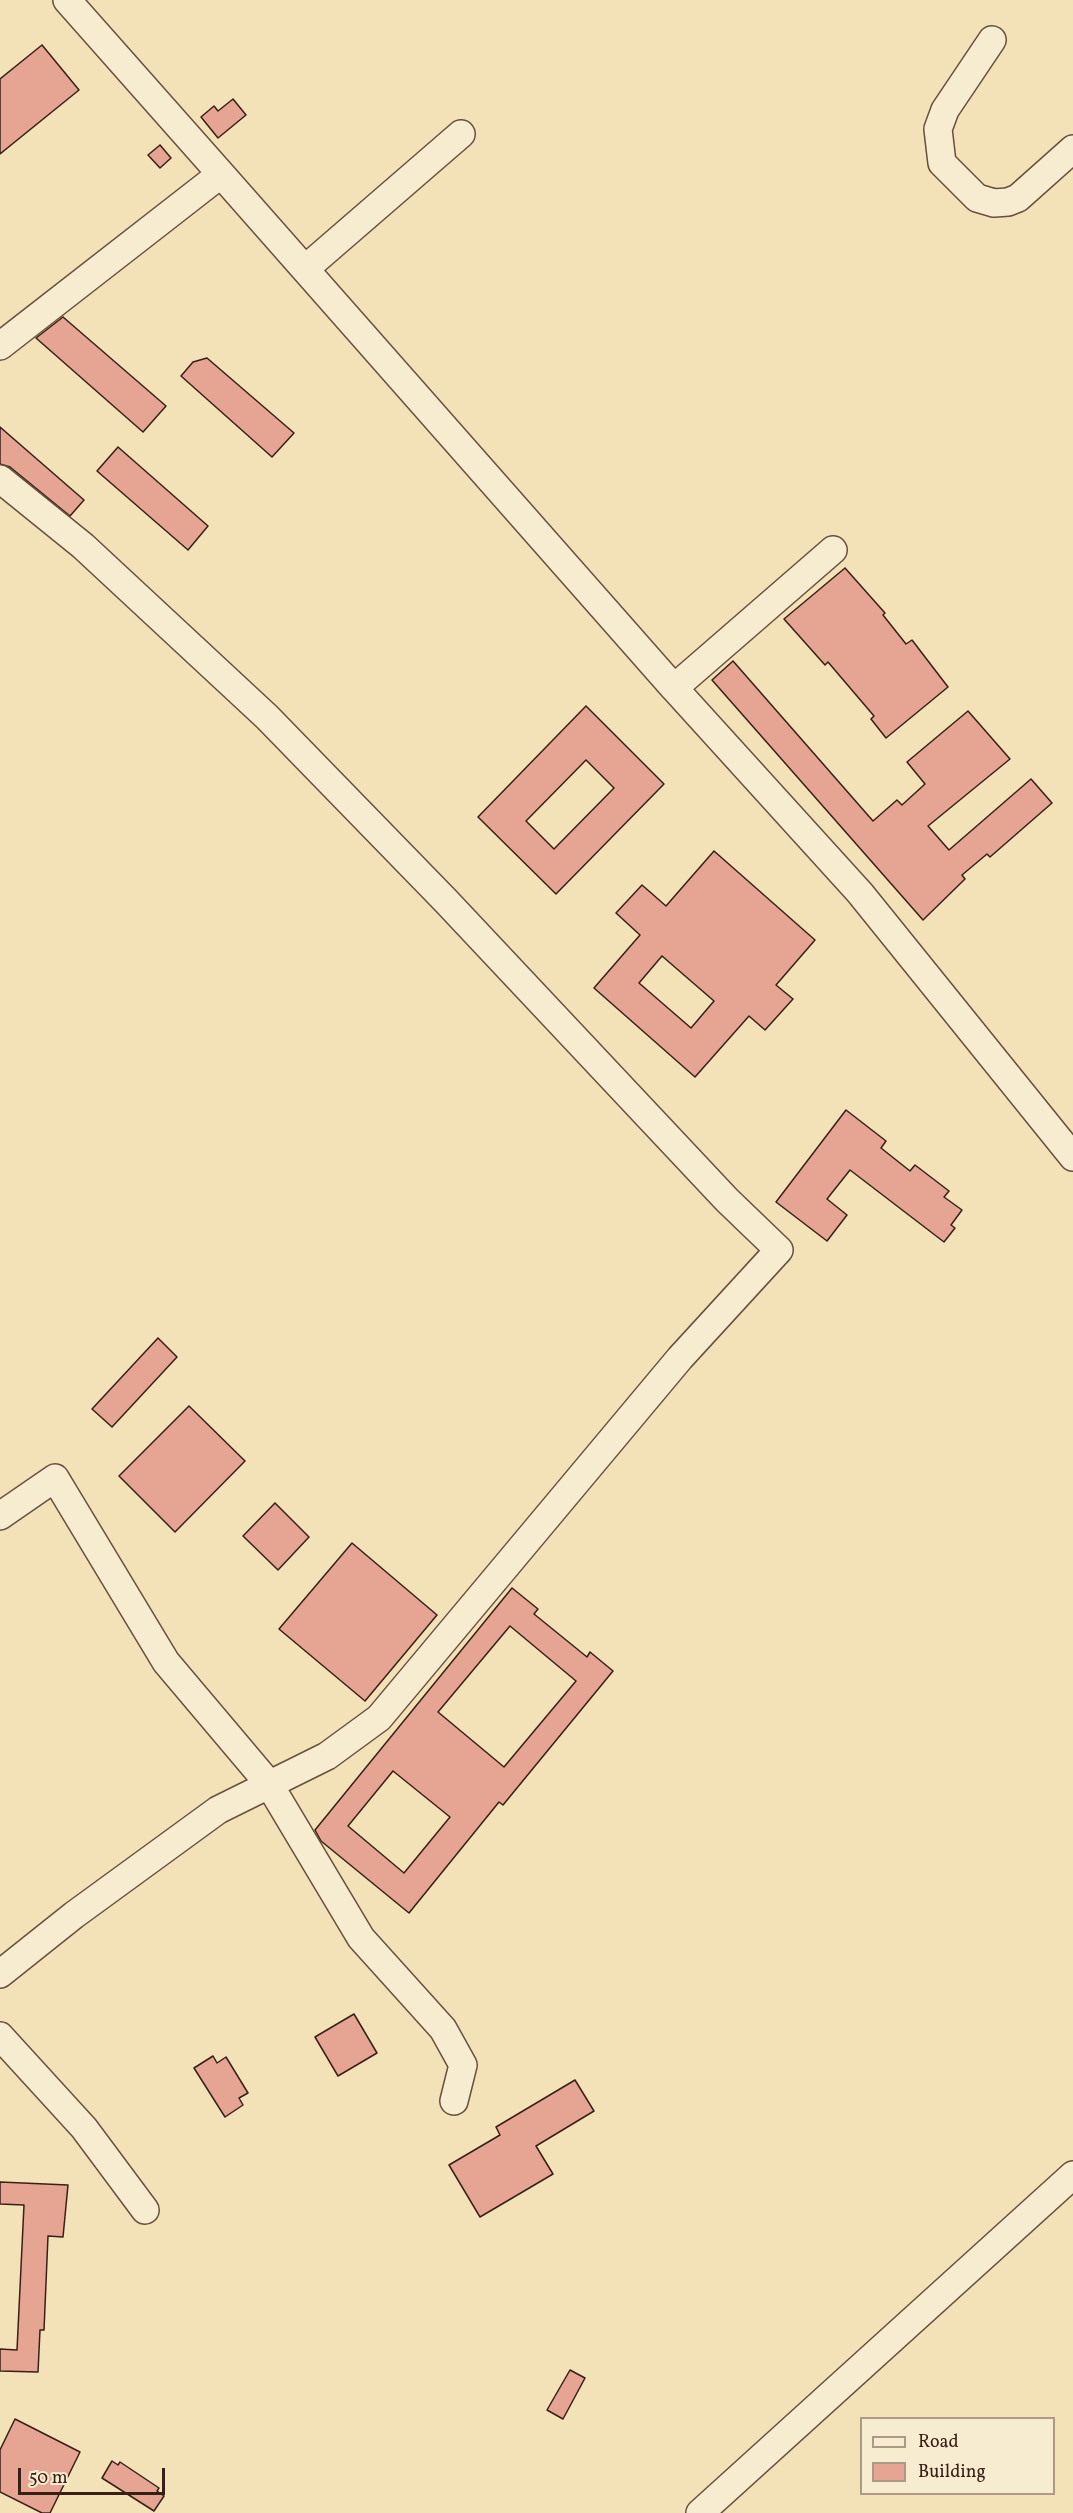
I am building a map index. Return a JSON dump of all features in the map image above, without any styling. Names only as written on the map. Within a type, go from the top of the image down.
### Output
[{"type":"street","points":[[67,0],[674,688],[860,893],[1073,1157]]},
{"type":"street","points":[[992,40],[945,110],[938,129],[942,163],[977,198],[994,203],[1008,202],[1018,198],[1073,148]]},
{"type":"street","points":[[305,269],[461,134]]},
{"type":"street","points":[[0,346],[221,174]]},
{"type":"street","points":[[0,479],[83,546],[267,717],[446,901],[726,1200],[779,1250],[680,1358],[380,1719],[327,1756],[218,1810],[74,1915],[0,1974]]},
{"type":"street","points":[[674,688],[833,550]]},
{"type":"street","points":[[0,1516],[55,1478],[166,1662],[268,1784],[361,1938],[443,2029],[463,2066],[454,2101]]},
{"type":"street","points":[[0,2036],[84,2128],[145,2210]]},
{"type":"street","points":[[700,2513],[1073,2175]]},
{"type":"building","points":[[42,45],[79,90],[0,154],[0,79]]},
{"type":"building","points":[[233,99],[246,115],[218,138],[201,117],[214,106],[218,111]]},
{"type":"building","points":[[160,145],[171,158],[160,168],[148,155]]},
{"type":"building","points":[[63,317],[166,406],[143,432],[36,338]]},
{"type":"building","points":[[207,358],[294,433],[272,457],[181,376],[193,362]]},
{"type":"building","points":[[0,427],[84,500],[70,516],[10,467],[0,464]]},
{"type":"building","points":[[118,447],[208,526],[188,550],[97,471]]},
{"type":"building","points":[[845,568],[885,613],[883,615],[906,644],[912,640],[948,687],[886,738],[871,719],[874,716],[828,662],[825,665],[784,619]]},
{"type":"building","points":[[733,661],[873,821],[897,800],[902,805],[925,784],[907,762],[968,711],[1010,759],[928,826],[949,850],[1031,779],[1052,803],[990,857],[987,854],[962,875],[965,879],[923,920],[712,680]]},
{"type":"building","points":[[586,706],[664,784],[556,894],[478,817]],"holes":[[[586,760],[614,788],[554,849],[526,821]]]},
{"type":"building","points":[[714,851],[815,940],[776,985],[793,999],[765,1030],[749,1016],[695,1077],[594,988],[640,935],[616,913],[642,885],[666,906]],"holes":[[[662,956],[714,1001],[691,1028],[639,983]]]},
{"type":"building","points":[[846,1110],[886,1141],[881,1148],[910,1171],[915,1165],[949,1191],[944,1197],[962,1210],[951,1225],[955,1228],[944,1242],[850,1170],[827,1199],[847,1215],[827,1241],[776,1202]]},
{"type":"building","points":[[158,1338],[177,1357],[112,1427],[92,1409]]},
{"type":"building","points":[[189,1406],[245,1461],[175,1532],[119,1476]]},
{"type":"building","points":[[275,1503],[309,1537],[278,1570],[243,1536]]},
{"type":"building","points":[[352,1543],[437,1615],[365,1701],[279,1629]]},
{"type":"building","points":[[512,1588],[538,1609],[534,1614],[587,1657],[590,1652],[613,1671],[503,1805],[499,1802],[409,1913],[321,1841],[315,1830]],"holes":[[[510,1626],[576,1681],[504,1767],[438,1712]],[[393,1771],[450,1817],[404,1873],[348,1826]]]},
{"type":"building","points":[[354,2014],[377,2053],[338,2076],[315,2037]]},
{"type":"building","points":[[213,2056],[217,2063],[226,2057],[248,2093],[239,2098],[243,2105],[225,2117],[194,2068]]},
{"type":"building","points":[[575,2080],[594,2111],[536,2146],[553,2174],[480,2217],[449,2165],[500,2135],[496,2127]]},
{"type":"building","points":[[0,2182],[68,2185],[63,2237],[48,2236],[44,2330],[40,2330],[38,2372],[0,2371],[0,2349],[17,2350],[24,2205],[0,2204]]},
{"type":"building","points":[[570,2370],[585,2378],[563,2419],[547,2410]]},
{"type":"building","points":[[15,2419],[80,2452],[50,2513],[42,2513],[0,2492],[0,2450]]},
{"type":"building","points":[[112,2461],[118,2465],[120,2462],[159,2488],[157,2491],[164,2496],[154,2511],[102,2478]]}]
